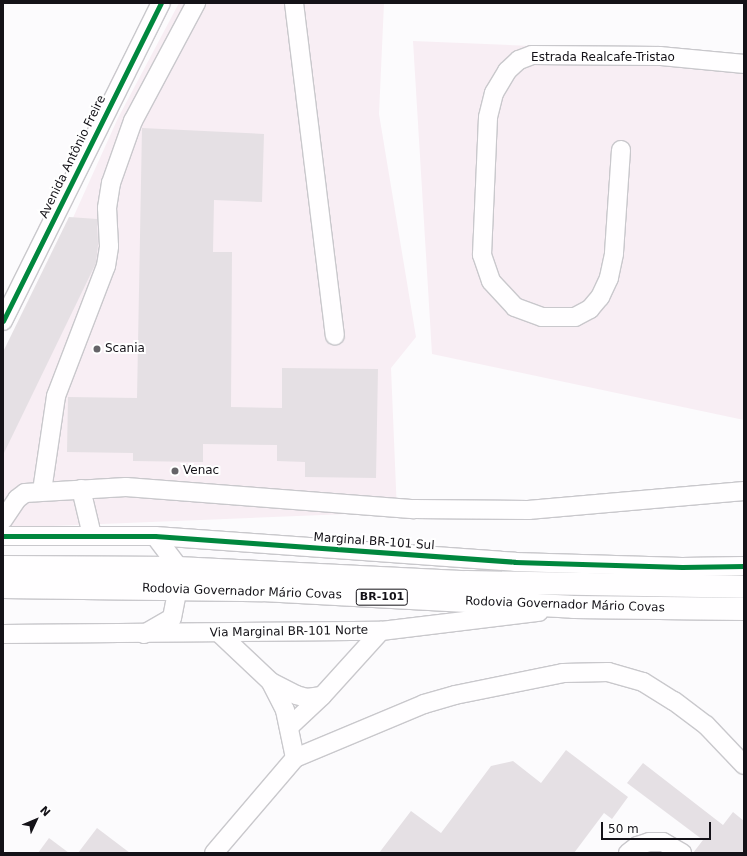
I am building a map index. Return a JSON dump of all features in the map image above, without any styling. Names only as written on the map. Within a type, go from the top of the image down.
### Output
[{"type":"highway","name":"Rodovia Governador Mário Covas","points":[[3,567],[176,568],[466,582],[744,587]]},
{"type":"highway","name":"Rodovia Governador Mário Covas","points":[[3,587],[262,590],[574,607],[744,609]]},
{"type":"street","name":"Avenida Antônio Freire","points":[[3,321],[161,3]]},
{"type":"street","points":[[42,492],[56,396],[106,266],[109,246],[108,208],[111,183],[133,121],[196,3]]},
{"type":"street","points":[[294,3],[335,335]]},
{"type":"street","name":"Estrada Realcafe-Tristao","points":[[621,150],[614,254],[609,278],[600,298],[590,309],[575,317],[542,317],[515,307],[491,281],[482,254],[488,117],[494,93],[507,70],[519,60],[532,55],[660,56],[744,64]]},
{"type":"street","points":[[3,520],[17,499],[25,493],[126,487],[414,509],[528,510],[628,499],[744,491]]},
{"type":"street","points":[[81,489],[92,535]]},
{"type":"street","name":"Marginal BR-101 Sul","points":[[3,536],[154,536],[515,562],[682,567],[744,566]]},
{"type":"street","points":[[154,536],[177,565]]},
{"type":"street","points":[[143,634],[172,618],[177,593]]},
{"type":"street","name":"Via Marginal BR-101 Norte","points":[[3,634],[381,631],[574,607]]},
{"type":"street","points":[[289,727],[322,696],[381,631]]},
{"type":"street","points":[[219,633],[271,682],[296,695],[306,698],[322,696]]},
{"type":"street","points":[[214,853],[295,758],[424,704],[455,695],[563,673],[608,672],[644,682],[674,701],[706,725],[744,765]]},
{"type":"street","points":[[271,682],[285,710],[295,758]]},
{"type":"street","points":[[628,853],[637,846],[649,842],[663,842],[682,853]]},
{"type":"shaded area","points":[[179,3],[384,3],[379,114],[416,337],[391,368],[397,512],[3,528],[3,373],[118,118]]},
{"type":"shaded area","points":[[413,41],[744,55],[744,420],[432,354]]},
{"type":"building","points":[[142,128],[264,134],[262,202],[214,200],[213,252],[232,252],[231,407],[282,408],[282,368],[378,369],[376,478],[305,477],[305,462],[277,461],[277,445],[203,444],[203,462],[133,461],[133,453],[67,452],[68,397],[137,398]]},
{"type":"building","points":[[69,217],[97,219],[98,245],[96,263],[3,455],[3,352]]},
{"type":"building","points":[[566,750],[628,797],[612,819],[604,813],[574,853],[379,853],[411,811],[441,833],[491,766],[513,761],[541,783]]},
{"type":"building","points":[[643,763],[723,825],[733,812],[744,821],[744,853],[693,853],[703,840],[627,783]]},
{"type":"building","points":[[97,828],[130,853],[78,853]]},
{"type":"building","points":[[49,838],[69,853],[38,853]]},
{"type":"cycle path","points":[[3,321],[161,3]]},
{"type":"cycle path","points":[[3,536],[155,536],[515,562],[682,567],[744,566]]},
{"type":"place","name":"Scania","points":[[97,349]]},
{"type":"place","name":"Venac","points":[[175,471]]}]
